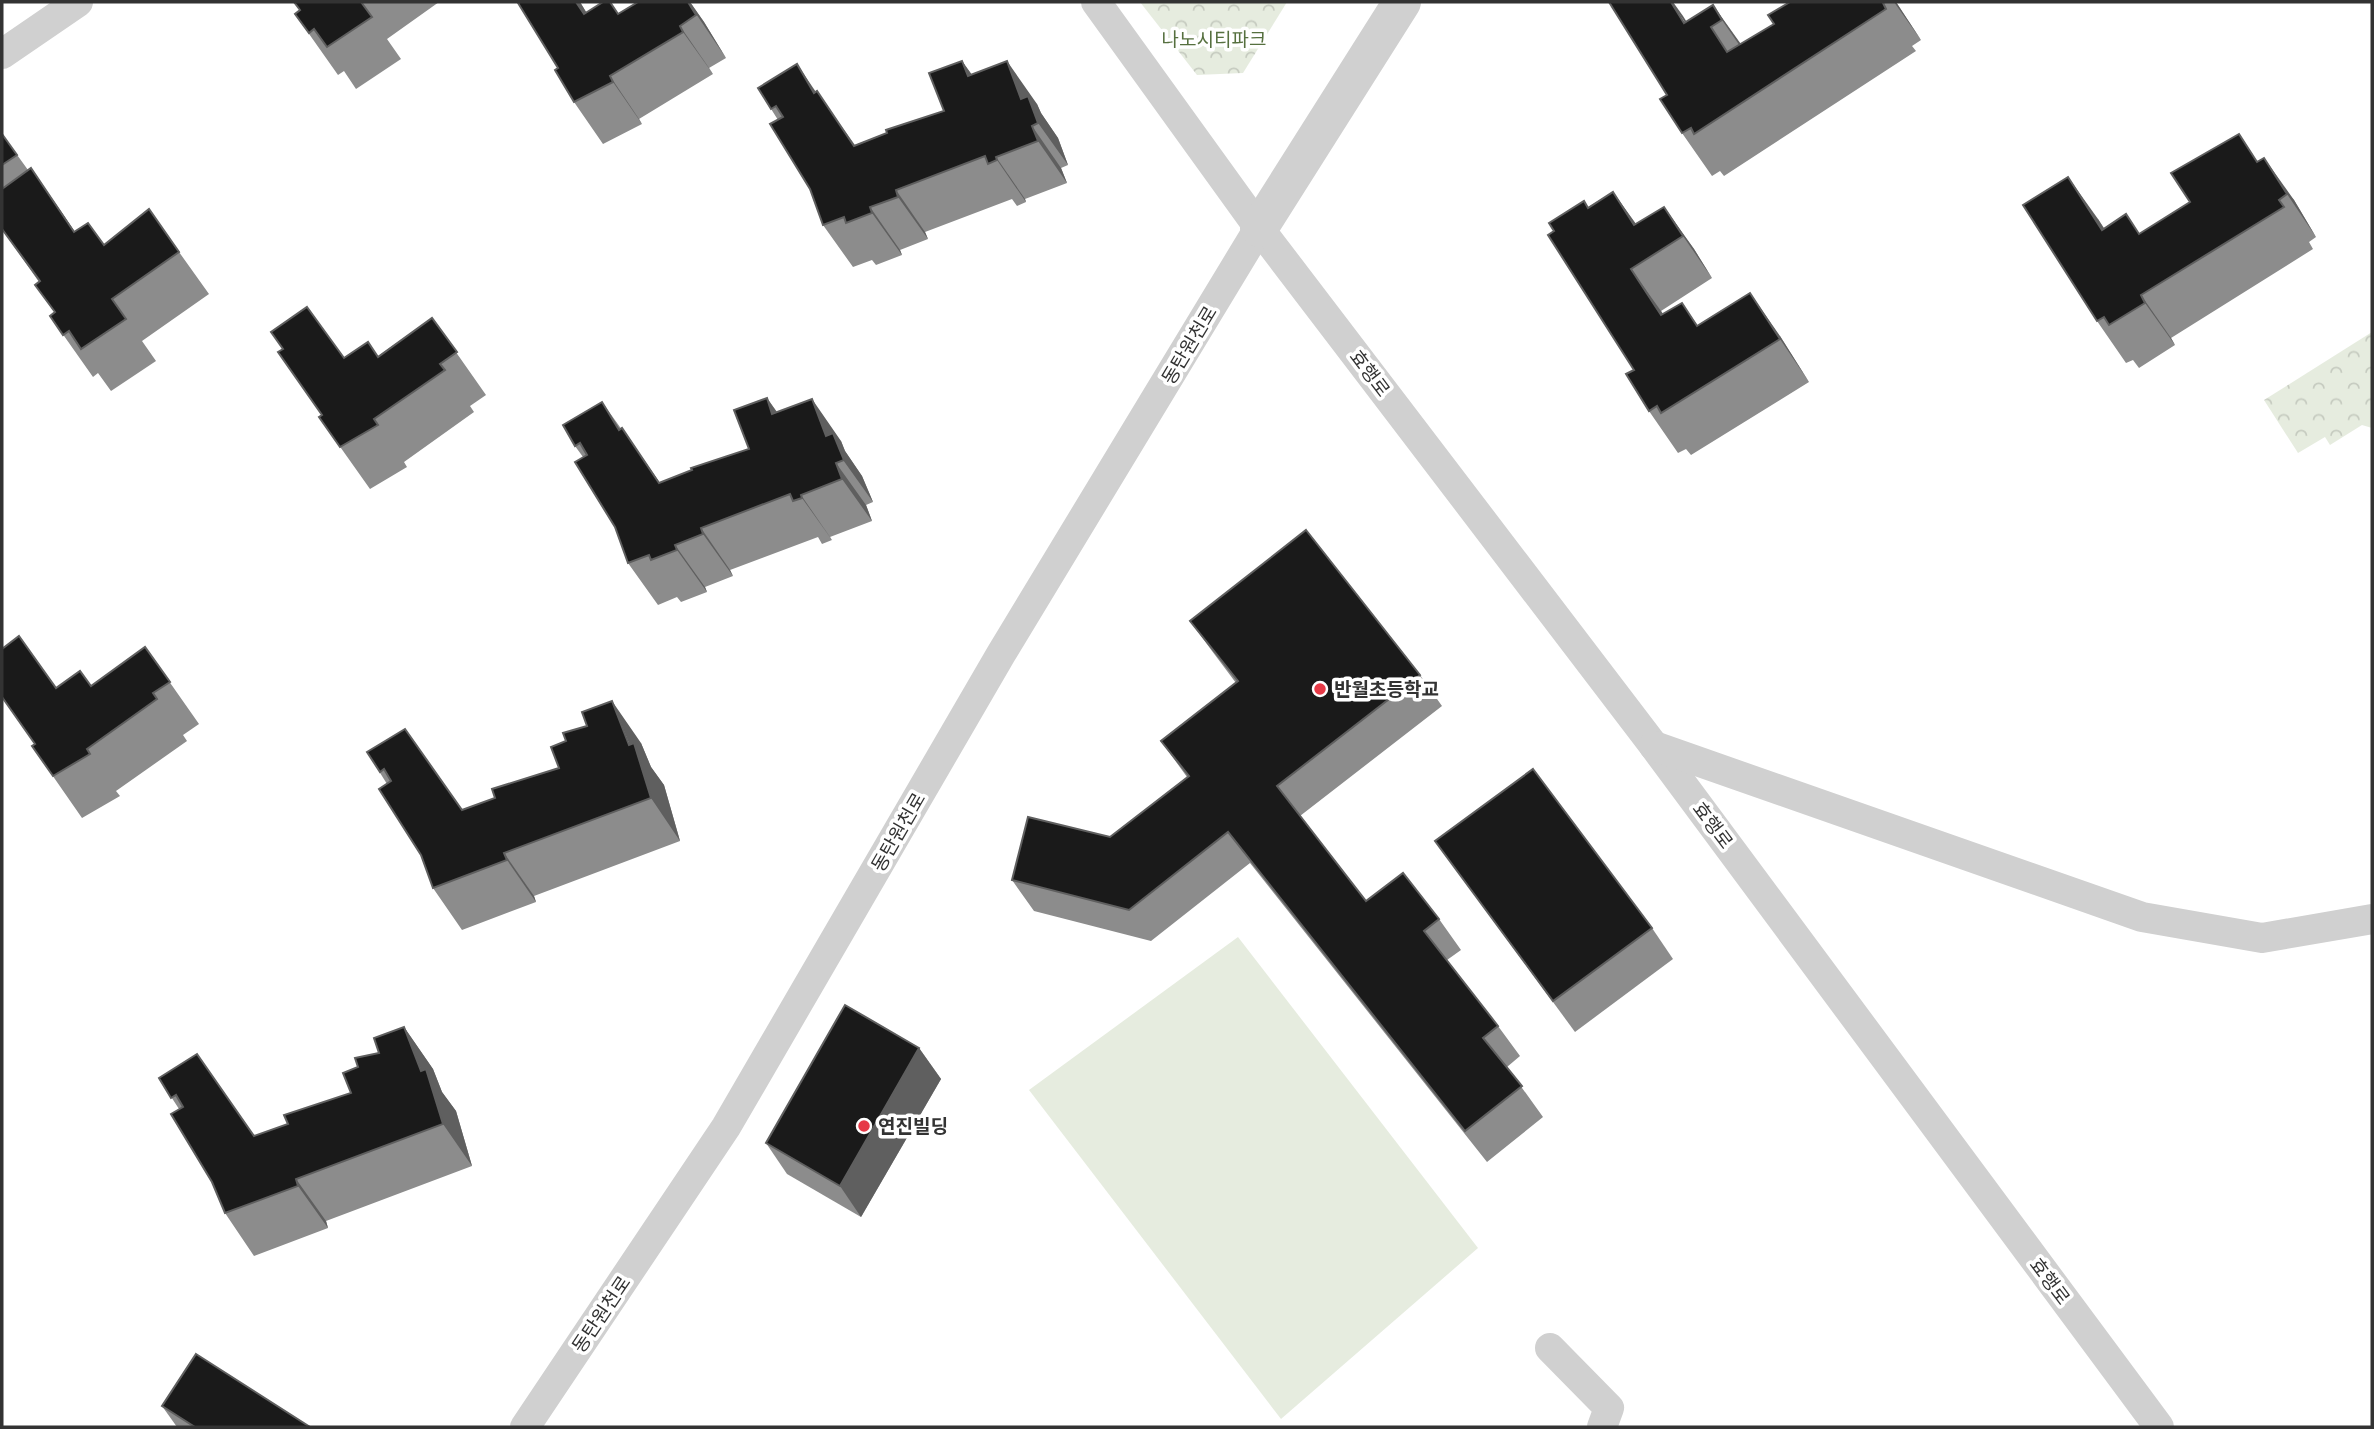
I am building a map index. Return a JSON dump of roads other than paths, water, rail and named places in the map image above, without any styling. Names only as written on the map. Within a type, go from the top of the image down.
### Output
[{"type":"street","points":[[2,54],[79,2]]},
{"type":"street","name":"효행로","points":[[1096,2],[1259,228],[1654,746],[2159,1427]]},
{"type":"street","points":[[1259,228],[1402,2]]},
{"type":"street","name":"동탄원천로","points":[[525,1427],[726,1128],[1002,654],[1259,228]]},
{"type":"street","points":[[1654,746],[2143,917],[2262,938],[2372,919]]},
{"type":"street","points":[[1550,1348],[1609,1408],[1602,1427]]},
{"type":"place","name":"반월초등학교","points":[[1320,689]]},
{"type":"place","name":"연진빌딩","points":[[864,1126]]},
{"type":"park label","name":"나노시티파크","points":[[1214,39]]}]
